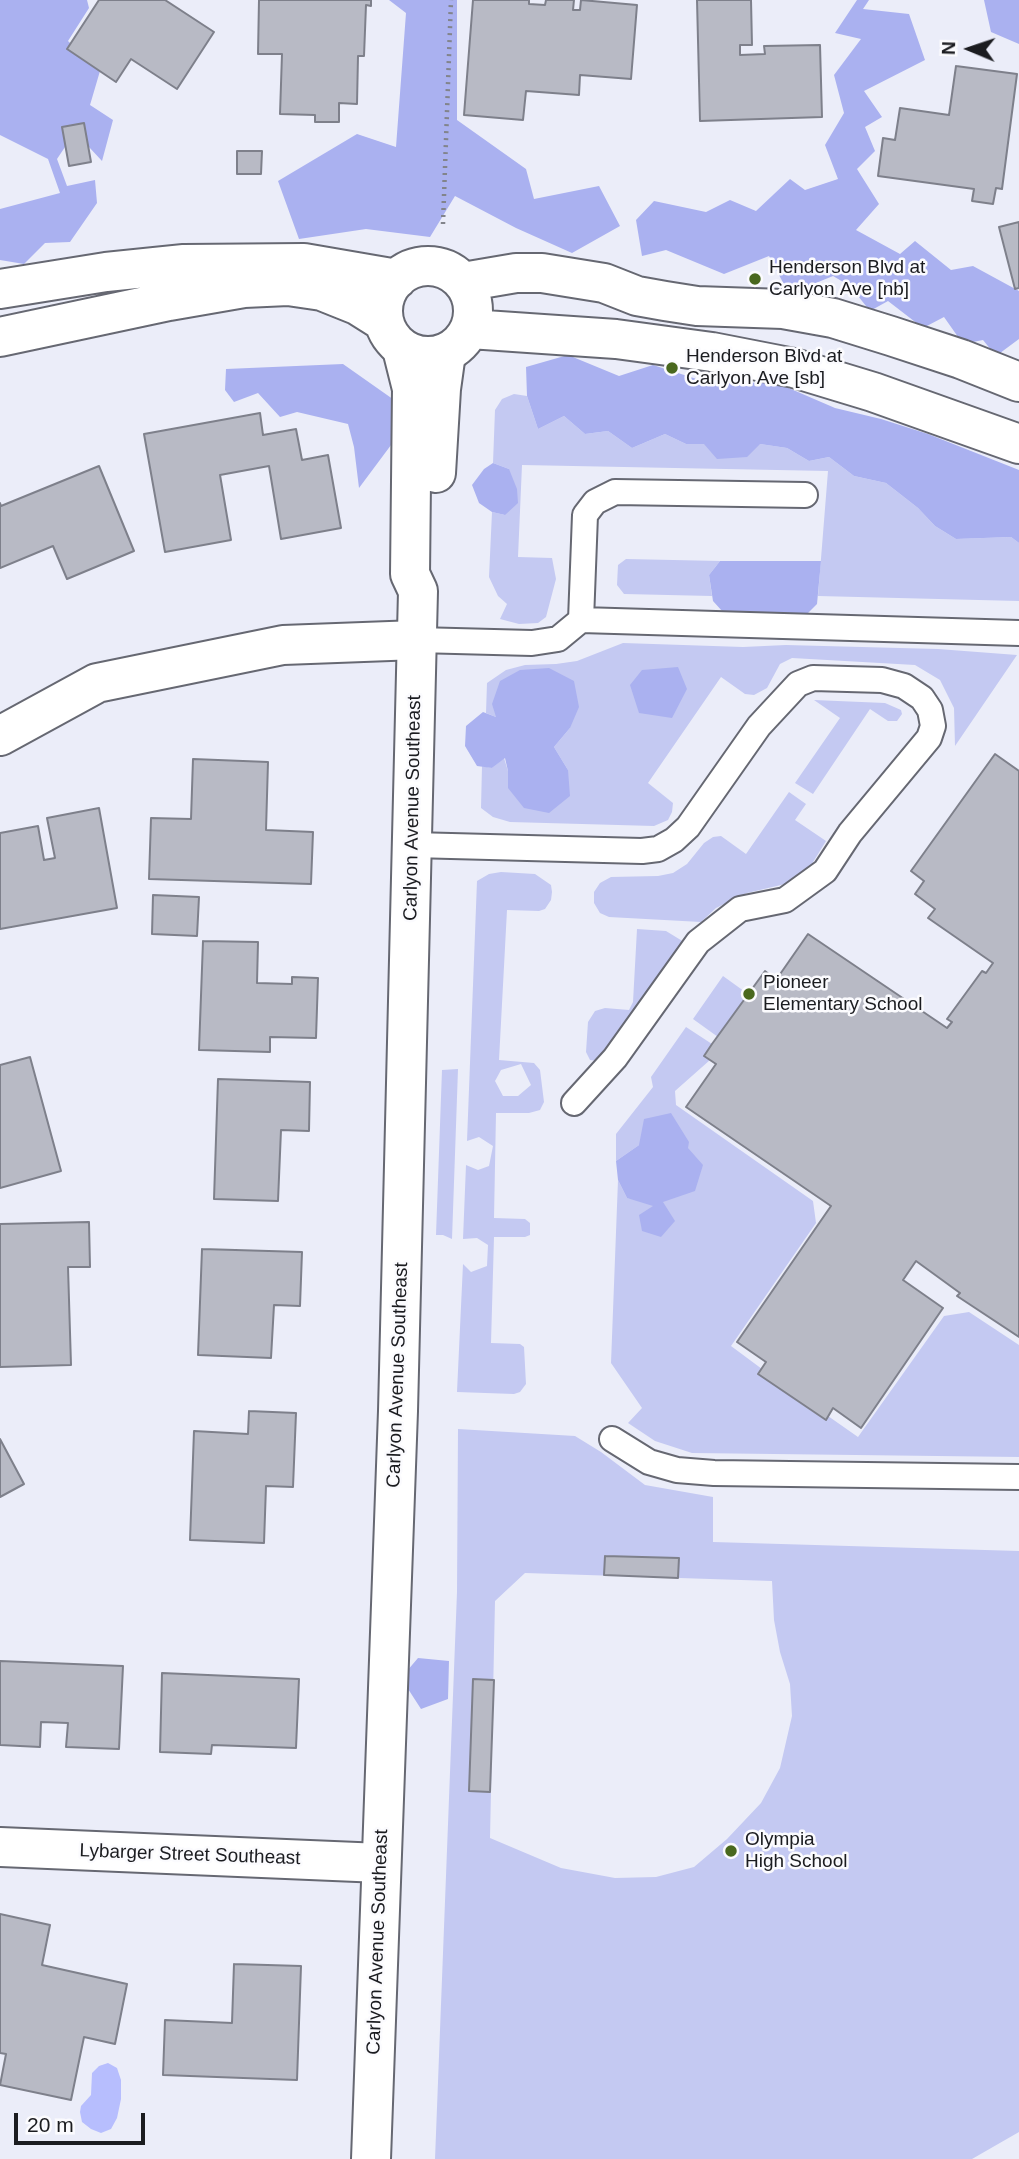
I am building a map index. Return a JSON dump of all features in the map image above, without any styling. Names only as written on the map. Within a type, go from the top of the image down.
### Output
[{"type":"street","points":[[0,289],[106,272],[184,264],[304,263],[397,279]]},
{"type":"street","points":[[393,335],[384,303],[388,290],[410,270],[427,266],[445,270],[463,282],[470,292],[474,309],[458,341]]},
{"type":"street","points":[[463,282],[516,273],[542,273],[604,283],[637,296],[697,306],[783,309],[833,318],[961,359],[1019,382]]},
{"type":"street","points":[[0,337],[169,301],[244,288],[288,286],[323,291],[357,305],[415,355],[431,357],[458,341],[616,339],[712,352],[794,368],[873,392],[1019,444]]},
{"type":"street","name":"Carlyon Avenue Southeast","points":[[371,2159],[398,1411],[418,591],[410,574],[412,389],[393,335]]},
{"type":"street","name":"Carlyon Avenue Southeast","points":[[418,591],[430,572],[441,389],[458,341]]},
{"type":"street","points":[[0,736],[97,683],[283,645],[417,640]]},
{"type":"street","name":"Lybarger Street Southeast","points":[[0,1847],[381,1863]]},
{"type":"lane","points":[[581,620],[585,515],[595,502],[615,492],[805,495]]},
{"type":"lane","points":[[417,640],[532,643],[558,639],[581,620],[1019,633]]},
{"type":"lane","points":[[413,845],[642,851],[658,849],[674,840],[688,827],[759,726],[798,684],[813,678],[882,680],[904,687],[922,698],[930,710],[933,726],[929,738],[850,833],[825,871],[785,900],[740,909],[698,942],[615,1058],[574,1103]]},
{"type":"lane","points":[[612,1439],[649,1461],[677,1471],[1019,1477]]},
{"type":"path","points":[[443,224],[451,0]]},
{"type":"shaded area","points":[[0,0],[87,0],[89,8],[68,41],[100,71],[90,105],[113,120],[102,161],[75,132],[57,159],[67,186],[95,180],[97,203],[70,242],[45,243],[24,264],[0,260],[0,209],[60,193],[48,159],[0,135]]},
{"type":"shaded area","points":[[389,0],[457,0],[457,120],[526,169],[534,199],[599,186],[620,226],[572,253],[455,196],[430,237],[366,229],[299,239],[278,181],[357,134],[396,147],[406,13]]},
{"type":"shaded area","points":[[857,0],[869,0],[863,9],[909,14],[925,60],[864,91],[882,117],[865,127],[875,151],[857,169],[879,204],[856,230],[900,254],[915,241],[951,270],[973,266],[1019,291],[1019,339],[996,356],[983,340],[963,344],[944,317],[923,328],[888,301],[870,311],[850,286],[833,276],[789,294],[769,256],[724,274],[666,250],[642,256],[636,220],[654,201],[706,212],[730,200],[756,211],[790,179],[805,190],[838,179],[825,145],[844,113],[834,75],[861,39],[835,33]]},
{"type":"shaded area","points":[[984,0],[1019,0],[1019,44],[991,32]]},
{"type":"shaded area","points":[[568,355],[619,376],[653,365],[706,382],[777,383],[835,408],[928,434],[1019,470],[1019,543],[1011,537],[956,539],[935,526],[918,508],[886,483],[854,476],[829,457],[809,461],[787,448],[760,444],[747,457],[717,459],[704,444],[686,444],[665,434],[632,448],[608,431],[585,434],[564,416],[538,429],[527,396],[526,367]]},
{"type":"shaded area","points":[[343,364],[397,402],[397,437],[359,488],[348,424],[297,412],[280,417],[258,393],[234,402],[225,390],[226,369]]},
{"type":"shaded area","points":[[514,394],[527,396],[538,429],[564,416],[585,434],[608,431],[632,448],[665,434],[686,444],[760,444],[787,448],[809,461],[829,457],[854,476],[886,483],[918,508],[935,526],[956,539],[1011,537],[1019,543],[1019,601],[818,596],[828,471],[522,465],[518,557],[552,558],[556,579],[546,617],[538,623],[519,624],[500,619],[507,604],[498,596],[489,577],[492,512],[505,515],[509,469],[493,463],[495,410],[502,399]]},
{"type":"shaded area","points":[[493,463],[509,469],[517,489],[518,503],[505,515],[492,512],[479,503],[472,485],[484,469]]},
{"type":"shaded area","points":[[626,559],[720,561],[709,575],[712,596],[624,594],[617,585],[618,565]]},
{"type":"shaded area","points":[[720,561],[821,561],[817,604],[781,640],[741,632],[713,601],[709,575]]},
{"type":"shaded area","points":[[623,643],[938,649],[1017,655],[955,746],[954,708],[940,680],[915,665],[792,658],[780,664],[767,688],[754,695],[745,694],[721,677],[648,783],[673,803],[668,820],[654,826],[510,822],[493,817],[481,808],[482,766],[492,768],[504,758],[508,771],[508,788],[568,770],[554,747],[570,728],[496,717],[486,713],[487,683],[506,670],[525,665],[577,661]]},
{"type":"shaded area","points":[[678,667],[687,689],[672,718],[639,713],[630,685],[642,670]]},
{"type":"shaded area","points":[[549,668],[574,681],[579,707],[570,728],[554,747],[568,770],[570,796],[549,813],[524,808],[508,788],[505,758],[492,768],[477,766],[465,746],[466,726],[483,712],[496,717],[492,704],[500,681],[520,670]]},
{"type":"shaded area","points":[[814,700],[885,703],[901,710],[902,714],[897,721],[888,721],[870,709],[813,794],[795,783],[840,718]]},
{"type":"shaded area","points":[[789,792],[806,804],[795,820],[826,841],[802,880],[747,893],[716,908],[701,922],[609,917],[600,913],[594,903],[594,892],[600,883],[611,877],[673,873],[687,864],[704,843],[713,837],[721,836],[746,854]]},
{"type":"shaded area","points":[[489,874],[535,874],[551,885],[552,892],[551,900],[545,909],[507,910],[499,1060],[534,1063],[540,1070],[544,1102],[540,1110],[529,1113],[496,1113],[494,1218],[525,1219],[530,1223],[530,1235],[525,1237],[494,1237],[491,1343],[520,1344],[524,1347],[526,1384],[520,1392],[514,1394],[457,1392],[463,1264],[471,1272],[487,1266],[488,1245],[477,1238],[463,1239],[466,1165],[478,1170],[489,1166],[493,1146],[479,1137],[467,1141],[477,881]],"holes":[[[521,1064],[531,1085],[518,1096],[503,1096],[495,1081],[501,1070]]]},
{"type":"shaded area","points":[[637,929],[666,931],[684,942],[598,1061],[590,1060],[586,1052],[588,1022],[595,1011],[605,1008],[629,1010],[633,1002]]},
{"type":"shaded area","points":[[723,976],[748,994],[718,1037],[693,1019]]},
{"type":"shaded area","points":[[686,1027],[712,1044],[704,1056],[710,1060],[675,1091],[676,1105],[813,1201],[816,1223],[731,1346],[762,1369],[758,1374],[825,1420],[828,1416],[858,1437],[944,1316],[969,1312],[1019,1345],[1019,1457],[692,1453],[655,1441],[628,1423],[642,1408],[611,1363],[618,1180],[627,1198],[663,1202],[639,1145],[616,1161],[616,1134],[653,1087],[651,1077]]},
{"type":"shaded area","points":[[458,1069],[452,1239],[436,1235],[442,1070]]},
{"type":"shaded area","points":[[671,1113],[689,1142],[688,1148],[703,1165],[695,1191],[663,1202],[675,1221],[661,1237],[642,1231],[639,1215],[653,1206],[627,1198],[618,1180],[616,1161],[639,1145],[644,1119]]},
{"type":"shaded area","name":"Olympia High School","points":[[458,1429],[575,1436],[645,1485],[713,1497],[713,1542],[1019,1551],[1019,2132],[972,2159],[435,2159],[457,1592]],"holes":[[[525,1573],[772,1581],[774,1620],[790,1684],[792,1716],[780,1768],[761,1803],[727,1839],[694,1867],[656,1877],[615,1878],[561,1868],[490,1838],[495,1601]]]},
{"type":"shaded area","points":[[418,1658],[449,1661],[448,1699],[421,1709],[401,1678]]},
{"type":"shaded area","points":[[108,2063],[117,2068],[121,2080],[121,2099],[117,2118],[111,2129],[101,2133],[82,2122],[80,2112],[81,2106],[91,2095],[92,2073],[99,2066]]},
{"type":"building","points":[[99,0],[165,0],[214,32],[177,89],[131,59],[116,82],[67,49]]},
{"type":"building","points":[[259,0],[371,0],[371,6],[366,5],[364,56],[358,56],[357,104],[339,103],[339,122],[315,122],[315,115],[280,114],[282,54],[258,54]]},
{"type":"building","points":[[473,0],[529,0],[529,4],[545,5],[546,0],[574,0],[573,10],[580,10],[581,0],[637,5],[631,79],[580,75],[579,95],[526,91],[523,120],[464,115]]},
{"type":"building","points":[[697,0],[751,0],[752,45],[740,45],[740,55],[765,54],[764,46],[820,45],[822,117],[700,121]]},
{"type":"building","points":[[956,66],[1017,74],[1002,189],[996,188],[993,204],[972,201],[974,189],[878,176],[883,138],[895,140],[900,108],[949,115]]},
{"type":"building","points":[[84,123],[91,162],[69,166],[62,127]]},
{"type":"building","points":[[237,151],[262,151],[261,174],[237,174]]},
{"type":"building","points":[[1019,222],[1019,288],[1015,289],[999,227]]},
{"type":"building","points":[[260,413],[263,435],[296,429],[302,460],[328,455],[341,528],[281,539],[269,466],[220,475],[231,540],[165,552],[144,434]]},
{"type":"building","points":[[99,466],[134,551],[67,579],[53,546],[0,568],[0,503],[1,506]]},
{"type":"building","points":[[995,754],[1019,771],[1019,1337],[957,1296],[960,1293],[916,1261],[903,1280],[943,1308],[861,1428],[833,1408],[826,1420],[758,1374],[766,1362],[737,1342],[831,1206],[686,1107],[716,1064],[704,1056],[712,1044],[765,971],[776,980],[808,934],[947,1028],[952,1022],[947,1019],[982,971],[986,973],[993,963],[928,918],[935,909],[915,894],[924,881],[911,871]]},
{"type":"building","points":[[193,759],[268,762],[266,830],[313,832],[311,884],[149,879],[151,818],[191,819]]},
{"type":"building","points":[[99,808],[117,908],[0,929],[0,833],[38,826],[44,860],[55,858],[47,818]]},
{"type":"building","points":[[153,895],[199,897],[197,936],[152,934]]},
{"type":"building","points":[[203,941],[258,942],[257,983],[292,984],[292,977],[318,978],[316,1038],[270,1037],[270,1052],[199,1050]]},
{"type":"building","points":[[30,1057],[61,1171],[0,1188],[0,1065]]},
{"type":"building","points":[[218,1079],[310,1082],[309,1131],[281,1130],[278,1201],[214,1199]]},
{"type":"building","points":[[89,1222],[90,1267],[68,1267],[71,1365],[0,1367],[0,1224]]},
{"type":"building","points":[[202,1249],[302,1252],[300,1306],[274,1305],[271,1358],[198,1355]]},
{"type":"building","points":[[249,1411],[296,1413],[293,1487],[266,1486],[264,1543],[190,1540],[194,1431],[248,1434]]},
{"type":"building","points":[[0,1439],[24,1484],[0,1497]]},
{"type":"building","points":[[605,1556],[679,1558],[678,1578],[604,1575]]},
{"type":"building","points":[[0,1661],[123,1666],[119,1749],[66,1747],[68,1723],[41,1722],[40,1747],[0,1745]]},
{"type":"building","points":[[162,1673],[299,1679],[296,1748],[212,1745],[211,1754],[160,1752]]},
{"type":"building","points":[[473,1679],[494,1680],[490,1792],[469,1791]]},
{"type":"building","points":[[0,1914],[50,1925],[42,1965],[127,1984],[115,2044],[84,2037],[71,2100],[0,2085],[6,2054],[0,2053]]},
{"type":"building","points":[[234,1964],[301,1966],[297,2080],[163,2075],[165,2020],[232,2023]]},
{"type":"place","name":"Henderson Blvd at Carlyon Ave [nb]","points":[[755,279]]},
{"type":"place","name":"Henderson Blvd at Carlyon Ave [sb]","points":[[672,368]]},
{"type":"place","name":"Pioneer Elementary School","points":[[749,994]]},
{"type":"place","name":"Olympia High School","points":[[731,1851]]}]
